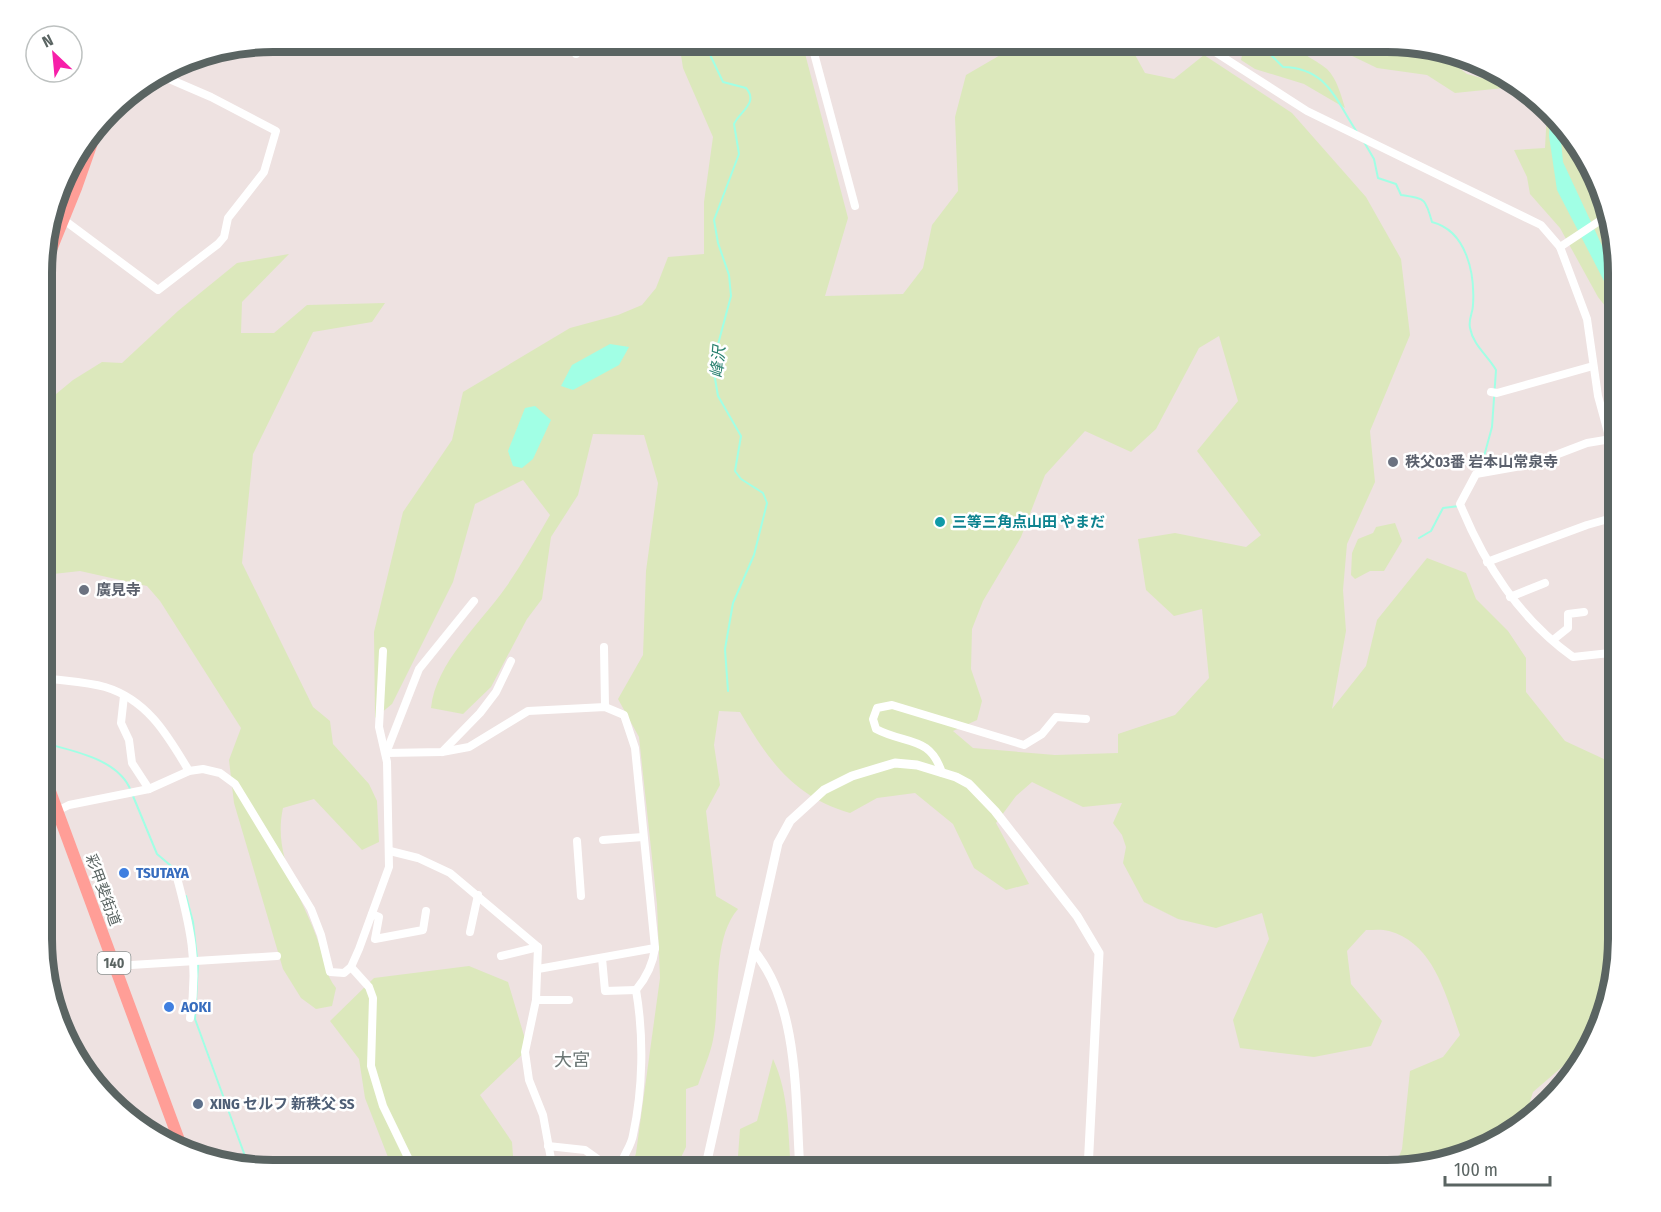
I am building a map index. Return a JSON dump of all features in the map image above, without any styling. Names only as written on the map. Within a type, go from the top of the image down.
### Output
[{"type":"highway","points":[[55,242],[88,155]]},
{"type":"highway","name":"彩甲斐街道","points":[[52,797],[178,1138]]},
{"type":"street","points":[[814,52],[855,206]]},
{"type":"street","points":[[1215,52],[1307,111],[1526,216],[1542,225],[1563,244],[1587,319],[1598,396],[1608,429]]},
{"type":"street","points":[[64,220],[158,290],[224,237],[228,218],[264,172],[276,131],[211,97],[169,79]]},
{"type":"street","points":[[1563,244],[1602,220]]},
{"type":"street","points":[[1491,392],[1497,393],[1593,366]]},
{"type":"street","points":[[1608,440],[1587,443],[1532,464],[1476,474],[1460,504],[1487,562],[1510,597],[1540,631],[1573,657],[1608,653]]},
{"type":"street","points":[[1487,562],[1608,519]]},
{"type":"street","points":[[1510,597],[1545,583]]},
{"type":"street","points":[[386,753],[419,669],[474,601]]},
{"type":"street","points":[[1553,640],[1568,628],[1568,614],[1584,612]]},
{"type":"street","points":[[604,646],[605,707]]},
{"type":"street","points":[[57,811],[69,805],[149,789],[189,771],[212,770],[228,777],[235,784],[314,915],[330,972],[338,974],[351,967],[389,867],[386,753],[379,727],[383,651]]},
{"type":"street","points":[[442,752],[480,713],[496,692],[511,661]]},
{"type":"street","points":[[52,679],[105,687],[124,696],[155,718],[189,771]]},
{"type":"street","points":[[124,696],[121,723],[129,740],[132,763],[149,789]]},
{"type":"street","points":[[942,772],[937,757],[925,745],[876,729],[873,719],[877,708],[892,705],[1024,745],[1042,734],[1056,717],[1086,719]]},
{"type":"street","points":[[386,753],[442,752],[469,747],[528,711],[605,707],[624,715],[635,748],[656,948],[649,970],[636,990],[641,1052],[636,1119],[631,1145],[622,1160]]},
{"type":"street","points":[[707,1160],[778,843],[790,821],[824,790],[874,768],[895,763],[917,765],[942,772],[969,784],[995,811],[1070,907],[1099,953],[1089,1160]]},
{"type":"street","points":[[603,840],[643,837]]},
{"type":"street","points":[[577,841],[582,896]]},
{"type":"street","points":[[390,851],[418,858],[450,873],[538,948],[536,1000],[525,1052],[529,1080],[543,1115],[551,1160]]},
{"type":"street","points":[[176,874],[188,918],[194,961],[195,985],[190,1018]]},
{"type":"street","points":[[470,932],[478,895]]},
{"type":"street","points":[[372,914],[379,917],[375,939],[423,930],[426,911]]},
{"type":"street","points":[[501,956],[538,948]]},
{"type":"street","points":[[538,969],[656,948]]},
{"type":"street","points":[[754,951],[766,966],[783,1004],[793,1066],[799,1160]]},
{"type":"street","points":[[115,966],[277,956]]},
{"type":"street","points":[[602,958],[605,991],[636,990]]},
{"type":"street","points":[[351,967],[369,987],[373,998],[371,1066],[383,1106],[409,1160]]},
{"type":"street","points":[[536,1000],[569,1000]]},
{"type":"street","points":[[548,1146],[585,1150],[599,1160]]},
{"type":"shaded area","points":[[681,52],[805,52],[848,218],[825,296],[903,294],[923,268],[932,225],[958,191],[955,117],[966,75],[1002,52],[1133,52],[1145,73],[1174,79],[1204,55],[1292,113],[1366,197],[1401,259],[1410,335],[1370,431],[1375,482],[1347,544],[1343,590],[1346,631],[1332,709],[1366,666],[1377,620],[1427,558],[1466,573],[1476,599],[1508,631],[1526,658],[1526,692],[1565,741],[1608,761],[1608,953],[1601,995],[1592,1023],[1579,1049],[1574,1057],[1533,1092],[1527,1110],[1498,1130],[1472,1143],[1444,1152],[1398,1159],[1402,1149],[1410,1071],[1443,1057],[1460,1035],[1443,988],[1428,959],[1404,937],[1386,930],[1366,930],[1347,951],[1351,984],[1382,1021],[1371,1046],[1314,1057],[1240,1048],[1233,1020],[1269,939],[1262,913],[1216,928],[1178,919],[1144,902],[1123,863],[1126,847],[1122,835],[1113,823],[1122,803],[1083,807],[1032,782],[1016,796],[996,823],[1029,884],[1006,890],[974,868],[953,824],[915,793],[877,798],[850,813],[830,806],[813,797],[784,774],[761,746],[740,712],[719,711],[714,745],[720,785],[706,811],[716,896],[738,909],[724,937],[720,954],[713,1040],[698,1085],[686,1089],[686,1147],[680,1160],[634,1160],[660,978],[657,904],[639,737],[618,699],[643,655],[646,571],[658,483],[644,435],[593,434],[578,495],[551,537],[542,599],[527,619],[491,687],[463,714],[431,708],[441,675],[461,644],[506,587],[550,515],[523,480],[475,504],[453,582],[392,704],[375,718],[374,632],[403,512],[452,440],[463,392],[570,328],[618,315],[642,305],[656,288],[668,257],[704,254],[704,202],[713,137],[683,68]],"holes":[[[1219,336],[1238,401],[1197,451],[1261,535],[1246,547],[1175,533],[1138,539],[1146,590],[1174,616],[1202,609],[1209,678],[1175,715],[1118,734],[1118,753],[1055,755],[973,748],[953,731],[977,720],[982,701],[971,669],[972,629],[983,601],[1021,537],[1045,475],[1085,431],[1131,452],[1156,429],[1199,348]]]},
{"type":"shaded area","points":[[1243,52],[1303,52],[1327,69],[1333,77],[1345,108],[1304,84],[1255,69],[1241,60]]},
{"type":"shaded area","points":[[1344,52],[1416,54],[1444,60],[1451,62],[1467,74],[1499,83],[1504,88],[1455,93],[1427,75],[1377,68]]},
{"type":"shaded area","points":[[1547,120],[1579,163],[1592,189],[1607,245],[1608,310],[1598,297],[1560,228],[1530,194],[1527,177],[1514,150],[1545,148]]},
{"type":"shaded area","points":[[1550,123],[1561,136],[1563,162],[1608,258],[1608,289],[1557,190],[1549,136]]},
{"type":"shaded area","points":[[289,254],[242,302],[241,333],[274,333],[307,305],[385,303],[372,322],[313,332],[253,454],[242,563],[313,707],[330,721],[333,744],[369,784],[377,801],[379,842],[362,850],[314,799],[283,808],[281,826],[285,860],[312,925],[327,971],[336,988],[332,1006],[316,1009],[301,998],[283,969],[234,803],[229,760],[241,728],[160,601],[147,586],[80,571],[52,574],[52,397],[73,380],[102,362],[122,363],[178,311],[237,263]]},
{"type":"shaded area","points":[[610,344],[629,347],[619,365],[573,390],[561,386],[572,365]]},
{"type":"shaded area","points":[[535,406],[551,420],[533,459],[522,468],[513,466],[508,451],[525,408]]},
{"type":"shaded area","points":[[1395,523],[1402,541],[1384,571],[1370,571],[1355,579],[1351,575],[1352,553],[1358,539],[1373,533],[1376,527]]},
{"type":"shaded area","points":[[469,966],[508,982],[528,1049],[480,1095],[512,1142],[513,1160],[389,1160],[365,1098],[359,1059],[330,1021],[374,978]]},
{"type":"shaded area","points":[[773,1059],[785,1099],[790,1160],[738,1160],[740,1129],[757,1121]]},
{"type":"waterway","name":"峰沢","points":[[709,52],[723,82],[746,88],[750,98],[747,107],[734,124],[739,154],[714,220],[718,243],[729,275],[731,296],[717,348],[714,373],[718,396],[741,436],[735,471],[741,479],[763,493],[767,503],[754,555],[733,603],[725,649],[728,691]]},
{"type":"waterway","points":[[1271,52],[1283,67],[1311,73],[1321,80],[1336,98],[1357,132]]},
{"type":"waterway","points":[[1364,142],[1374,159],[1378,178],[1396,184],[1401,195],[1423,201],[1428,208],[1432,222],[1453,234],[1466,255],[1473,293],[1470,328],[1477,345],[1496,370],[1492,427],[1480,471]]},
{"type":"waterway","points":[[1599,256],[1607,251]]},
{"type":"waterway","points":[[1419,538],[1431,531],[1443,508],[1459,506]]},
{"type":"waterway","points":[[52,745],[81,753],[106,764],[125,780],[131,791]]},
{"type":"waterway","points":[[133,796],[157,854],[177,871]]},
{"type":"waterway","points":[[186,896],[193,922],[197,958]]},
{"type":"waterway","points":[[198,964],[195,1019],[246,1158]]},
{"type":"place","name":"秩父03番 岩本山常泉寺","points":[[1393,462]]},
{"type":"place","name":"三等三角点山田 やまだ","points":[[940,522]]},
{"type":"place","name":"廣見寺","points":[[84,590]]},
{"type":"place","name":"TSUTAYA","points":[[124,873]]},
{"type":"place","name":"AOKI","points":[[169,1007]]},
{"type":"place","name":"XING セルフ 新秩父 SS","points":[[198,1104]]},
{"type":"district","name":"大宮","points":[[572,1060]]}]
